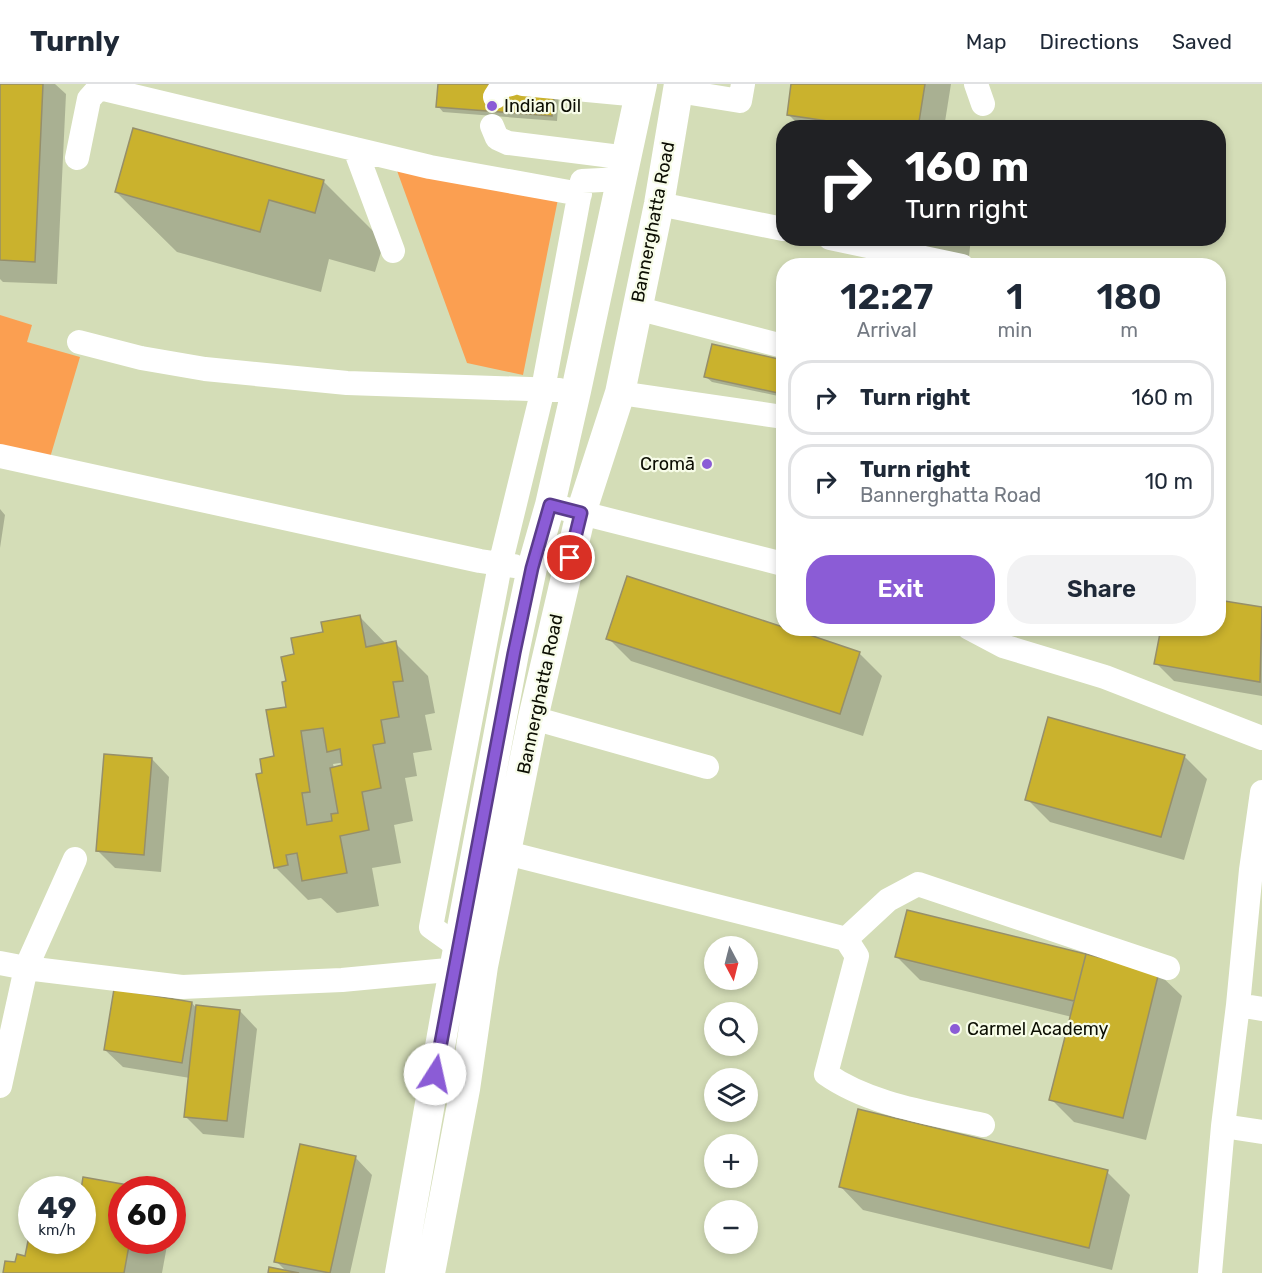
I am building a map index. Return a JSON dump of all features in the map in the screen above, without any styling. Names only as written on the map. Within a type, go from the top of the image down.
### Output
[{"type":"main road","name":"Bannerghatta Road","points":[[430,1273],[465,1089],[465,961],[507,853],[533,718],[581,513],[620,393],[659,204],[679,88]]},
{"type":"main road","points":[[400,1273],[465,961],[512,664],[532,568],[550,505],[576,391],[641,90]]},
{"type":"street","points":[[523,84],[641,90]]},
{"type":"street","points":[[679,88],[740,100],[743,84]]},
{"type":"street","points":[[77,158],[89,99],[97,90],[104,89],[461,174],[580,194]]},
{"type":"street","points":[[492,126],[497,138],[508,143],[625,168]]},
{"type":"street","points":[[355,149],[393,251]]},
{"type":"street","points":[[465,961],[431,927],[500,565],[543,389],[582,182],[625,168]]},
{"type":"street","points":[[659,204],[776,228]]},
{"type":"street","points":[[868,246],[924,258]]},
{"type":"street","points":[[636,308],[776,344]]},
{"type":"street","points":[[79,342],[141,358],[205,369],[347,382],[576,391]]},
{"type":"street","points":[[620,393],[776,416]]},
{"type":"street","points":[[0,456],[500,565],[532,568]]},
{"type":"street","points":[[550,505],[776,562]]},
{"type":"street","points":[[984,636],[1003,646],[1105,677],[1262,738]]},
{"type":"street","points":[[533,718],[707,767]]},
{"type":"street","points":[[1210,1273],[1223,1126],[1256,871],[1262,792]]},
{"type":"street","points":[[507,853],[846,939],[857,956],[826,1074],[843,1087],[874,1099],[983,1125]]},
{"type":"street","points":[[0,1086],[26,968],[75,859]]},
{"type":"street","points":[[846,939],[888,900],[918,884],[1168,968]]},
{"type":"street","points":[[0,963],[182,987],[342,980],[465,961]]},
{"type":"street","points":[[1238,1005],[1262,1009]]},
{"type":"street","points":[[1223,1126],[1262,1132]]},
{"type":"shaded area","points":[[396,168],[558,199],[523,375],[467,363]]},
{"type":"shaded area","points":[[0,315],[32,325],[27,342],[80,357],[49,461],[0,445]]},
{"type":"building","points":[[0,84],[43,84],[35,262],[0,260]]},
{"type":"building","points":[[438,84],[513,84],[555,87],[552,116],[436,107]]},
{"type":"building","points":[[791,84],[925,84],[919,120],[821,120],[787,115]]},
{"type":"building","points":[[133,128],[324,180],[315,213],[269,200],[260,232],[115,192]]},
{"type":"building","points":[[712,344],[776,358],[776,392],[704,377]]},
{"type":"building","points":[[627,576],[776,625],[776,636],[813,636],[860,652],[840,714],[606,639]]},
{"type":"building","points":[[1226,601],[1262,607],[1260,682],[1154,664],[1159,636],[1226,636]]},
{"type":"building","points":[[360,615],[366,647],[396,641],[403,681],[393,682],[399,717],[381,720],[385,743],[373,745],[381,788],[362,792],[369,830],[340,836],[347,873],[302,881],[297,853],[286,855],[288,865],[274,868],[256,774],[262,773],[260,759],[274,756],[266,710],[286,707],[282,682],[286,681],[281,657],[294,654],[291,638],[323,632],[321,622]],"holes":[[[323,728],[327,752],[340,749],[342,765],[330,768],[338,813],[331,814],[332,821],[307,825],[302,793],[310,792],[301,731]]]},
{"type":"building","points":[[1048,717],[1185,755],[1161,837],[1025,800]]},
{"type":"building","points":[[104,754],[152,758],[144,855],[96,851]]},
{"type":"building","points":[[907,910],[1086,954],[1074,1001],[895,957]]},
{"type":"building","points":[[1086,954],[1159,972],[1123,1118],[1049,1100]]},
{"type":"building","points":[[114,989],[192,1002],[182,1063],[104,1050]]},
{"type":"building","points":[[196,1005],[240,1010],[227,1121],[184,1117]]},
{"type":"building","points":[[858,1109],[1108,1170],[1089,1248],[839,1187]]},
{"type":"building","points":[[300,1144],[356,1156],[330,1273],[274,1262]]},
{"type":"building","points":[[96,1179],[108,1181],[108,1254],[127,1254],[124,1273],[3,1273],[5,1261],[15,1262],[17,1254],[25,1256],[25,1254],[96,1254]]},
{"type":"building","points":[[269,1267],[299,1273],[268,1273]]},
{"type":"place","name":"Indian Oil","points":[[492,106]]},
{"type":"place","name":"Cromā","points":[[707,464]]},
{"type":"place","name":"Carmel Academy","points":[[955,1029]]},
{"type":"route","points":[[435,1074],[514,653],[532,568],[550,505],[581,513],[570,558]]}]
